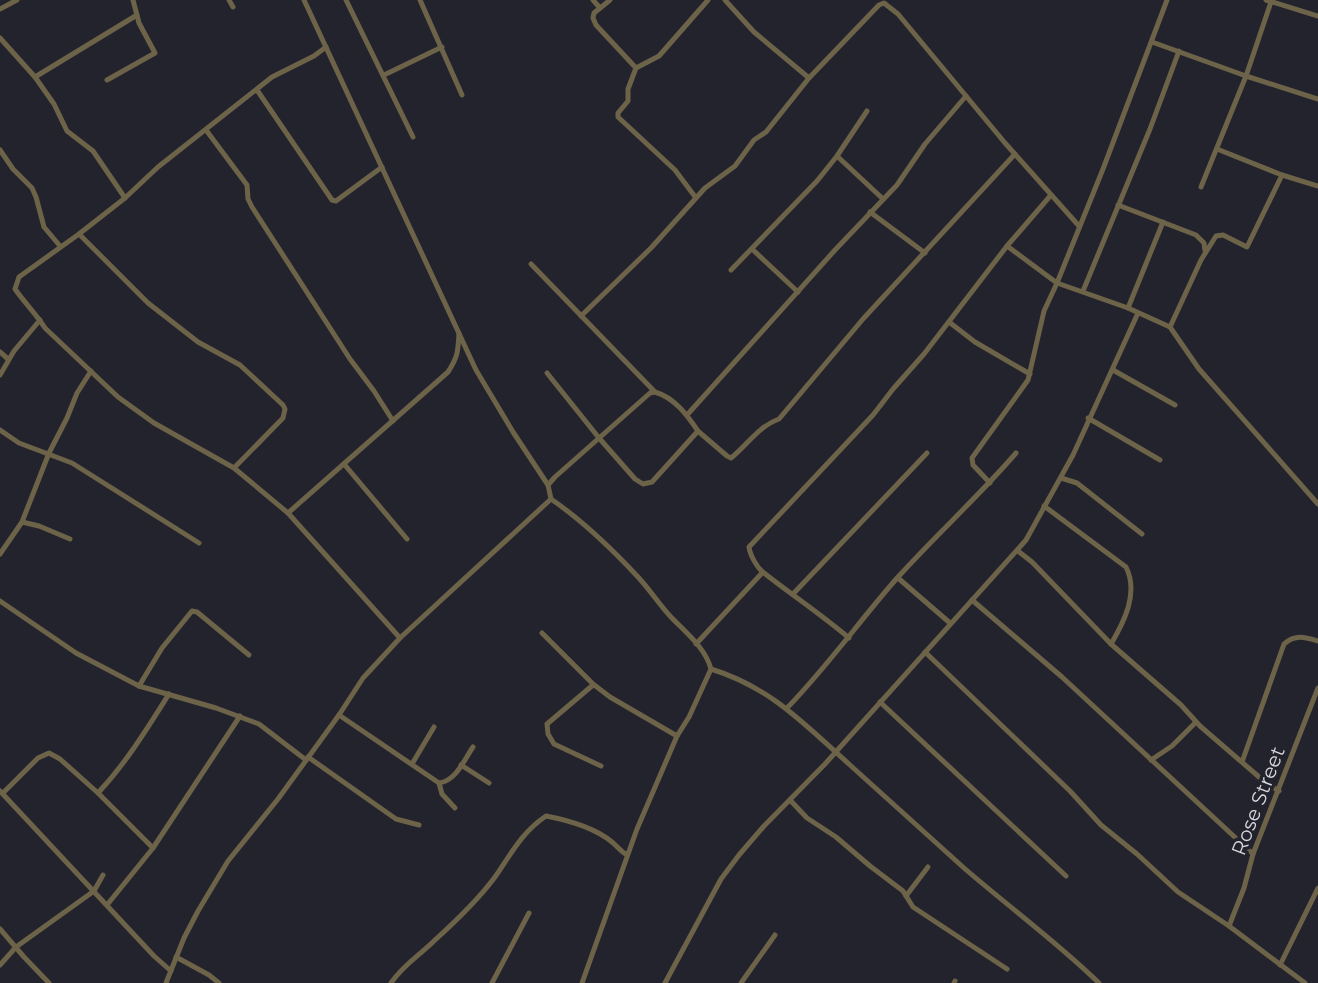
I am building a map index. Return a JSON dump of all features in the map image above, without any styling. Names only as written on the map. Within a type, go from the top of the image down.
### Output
[{"type":"street","points":[[0,9],[17,0]]},
{"type":"street","points":[[107,80],[155,53],[139,23],[133,0]]},
{"type":"street","points":[[229,0],[233,7]]},
{"type":"street","points":[[304,0],[476,370],[548,485],[551,499],[577,517],[639,578],[708,659],[711,669],[677,736],[627,855],[582,983]]},
{"type":"street","points":[[346,0],[413,137]]},
{"type":"street","points":[[420,0],[462,95]]},
{"type":"street","points":[[593,0],[600,8]]},
{"type":"street","points":[[610,0],[594,13],[593,18],[636,68]]},
{"type":"street","points":[[696,198],[675,170],[618,117],[618,113],[628,101],[628,89],[636,68],[659,56],[708,0]]},
{"type":"street","points":[[725,0],[754,32],[809,78]]},
{"type":"street","points":[[990,483],[973,465],[972,458],[1030,374],[1044,311],[1103,169],[1167,0]]},
{"type":"street","points":[[1201,187],[1246,76],[1269,1],[1318,16]]},
{"type":"street","points":[[581,316],[651,248],[709,183],[735,166],[809,78],[882,2],[898,14],[1079,226]]},
{"type":"street","points":[[35,77],[137,15]]},
{"type":"street","points":[[0,38],[35,77],[54,104],[67,131],[93,151],[125,198]]},
{"type":"street","points":[[1152,42],[1318,99]]},
{"type":"street","points":[[326,47],[272,77],[158,167],[125,198],[19,277],[15,289],[45,328],[118,397],[154,423],[234,468],[288,513],[400,638]]},
{"type":"street","points":[[384,75],[442,47]]},
{"type":"street","points":[[1083,291],[1179,51]]},
{"type":"street","points":[[257,90],[332,200],[336,201],[382,167]]},
{"type":"street","points":[[687,415],[897,185],[925,144],[966,96]]},
{"type":"street","points":[[731,270],[817,181],[867,111]]},
{"type":"street","points":[[206,130],[247,185],[252,207],[393,421]]},
{"type":"street","points":[[1217,149],[1318,186]]},
{"type":"street","points":[[0,150],[32,188],[44,227],[60,246]]},
{"type":"street","points":[[531,264],[655,392],[670,399],[698,431],[731,458],[768,423],[779,419],[863,319],[1015,154]]},
{"type":"street","points":[[837,156],[883,199]]},
{"type":"street","points":[[1170,327],[1216,236],[1223,235],[1247,247],[1282,175]]},
{"type":"street","points":[[849,638],[762,573],[749,553],[749,547],[873,415],[1051,195]]},
{"type":"street","points":[[1118,205],[1201,238],[1206,252]]},
{"type":"street","points":[[870,212],[925,253]]},
{"type":"street","points":[[1128,308],[1163,222]]},
{"type":"street","points":[[79,234],[148,303],[198,342],[240,365],[283,405],[283,418],[234,468]]},
{"type":"street","points":[[1007,246],[1057,283],[1128,308],[1170,327],[1199,369],[1318,504]]},
{"type":"street","points":[[752,249],[798,292]]},
{"type":"street","points":[[665,983],[721,879],[764,826],[1018,551],[1061,478],[1138,313]]},
{"type":"street","points":[[0,375],[8,359],[40,320]]},
{"type":"street","points":[[949,322],[975,342],[1030,374]]},
{"type":"street","points":[[288,513],[448,372],[459,349],[459,330]]},
{"type":"street","points":[[0,352],[8,359]]},
{"type":"street","points":[[1113,370],[1175,405]]},
{"type":"street","points":[[0,554],[22,522],[49,453],[77,393],[91,371]]},
{"type":"street","points":[[547,373],[599,438],[643,484],[652,482],[698,431]]},
{"type":"street","points":[[548,485],[650,393],[655,392]]},
{"type":"street","points":[[1088,418],[1160,460]]},
{"type":"street","points":[[0,430],[19,443],[72,463],[199,543]]},
{"type":"street","points":[[793,594],[927,453]]},
{"type":"street","points":[[787,708],[898,578],[1016,453]]},
{"type":"street","points":[[344,464],[407,539]]},
{"type":"street","points":[[1061,478],[1077,483],[1101,499],[1142,534]]},
{"type":"street","points":[[166,983],[198,911],[228,861],[278,799],[363,678],[400,638],[551,499]]},
{"type":"street","points":[[1044,506],[1126,567],[1130,575],[1129,607],[1111,644]]},
{"type":"street","points":[[22,522],[70,539]]},
{"type":"street","points":[[1018,551],[1111,644],[1196,722],[1279,791]]},
{"type":"street","points":[[696,644],[762,573]]},
{"type":"street","points":[[898,578],[950,623]]},
{"type":"street","points":[[972,599],[1062,677],[1253,854]]},
{"type":"street","points":[[0,601],[76,653],[139,686],[259,724],[396,819],[419,825]]},
{"type":"street","points":[[139,686],[162,648],[192,611],[249,655]]},
{"type":"street","points":[[542,633],[593,684],[677,736]]},
{"type":"street","points":[[1242,762],[1284,644],[1301,636],[1318,641]]},
{"type":"street","points":[[925,652],[1070,791],[1101,825],[1178,892],[1305,983]]},
{"type":"street","points":[[711,669],[748,684],[787,708],[968,871],[1099,983]]},
{"type":"street","points":[[593,684],[547,724],[554,744],[601,766]]},
{"type":"street","name":"Rose Street","points":[[1229,926],[1253,854],[1318,688]]},
{"type":"street","points":[[98,793],[135,748],[169,693]]},
{"type":"street","points":[[880,702],[1066,876]]},
{"type":"street","points":[[339,715],[439,783],[451,779],[473,747]]},
{"type":"street","points":[[107,905],[153,848],[240,716]]},
{"type":"street","points":[[1151,760],[1172,746],[1196,722]]},
{"type":"street","points":[[412,764],[434,727]]},
{"type":"street","points":[[153,848],[98,793],[49,753],[38,758],[1,792],[171,971]]},
{"type":"street","points":[[461,765],[489,783]]},
{"type":"street","points":[[439,783],[442,794],[455,808]]},
{"type":"street","points":[[790,800],[807,818],[836,837],[903,891],[913,907],[1007,969]]},
{"type":"street","points":[[391,983],[404,965],[472,905],[531,826],[546,816],[565,820],[595,833],[627,855]]},
{"type":"street","points":[[906,896],[928,867]]},
{"type":"street","points":[[0,965],[16,947],[94,891],[103,875]]},
{"type":"street","points":[[1280,965],[1318,888]]},
{"type":"street","points":[[492,983],[529,913]]},
{"type":"street","points":[[0,929],[49,983]]},
{"type":"street","points":[[741,983],[775,935]]},
{"type":"street","points":[[176,957],[219,983]]}]
